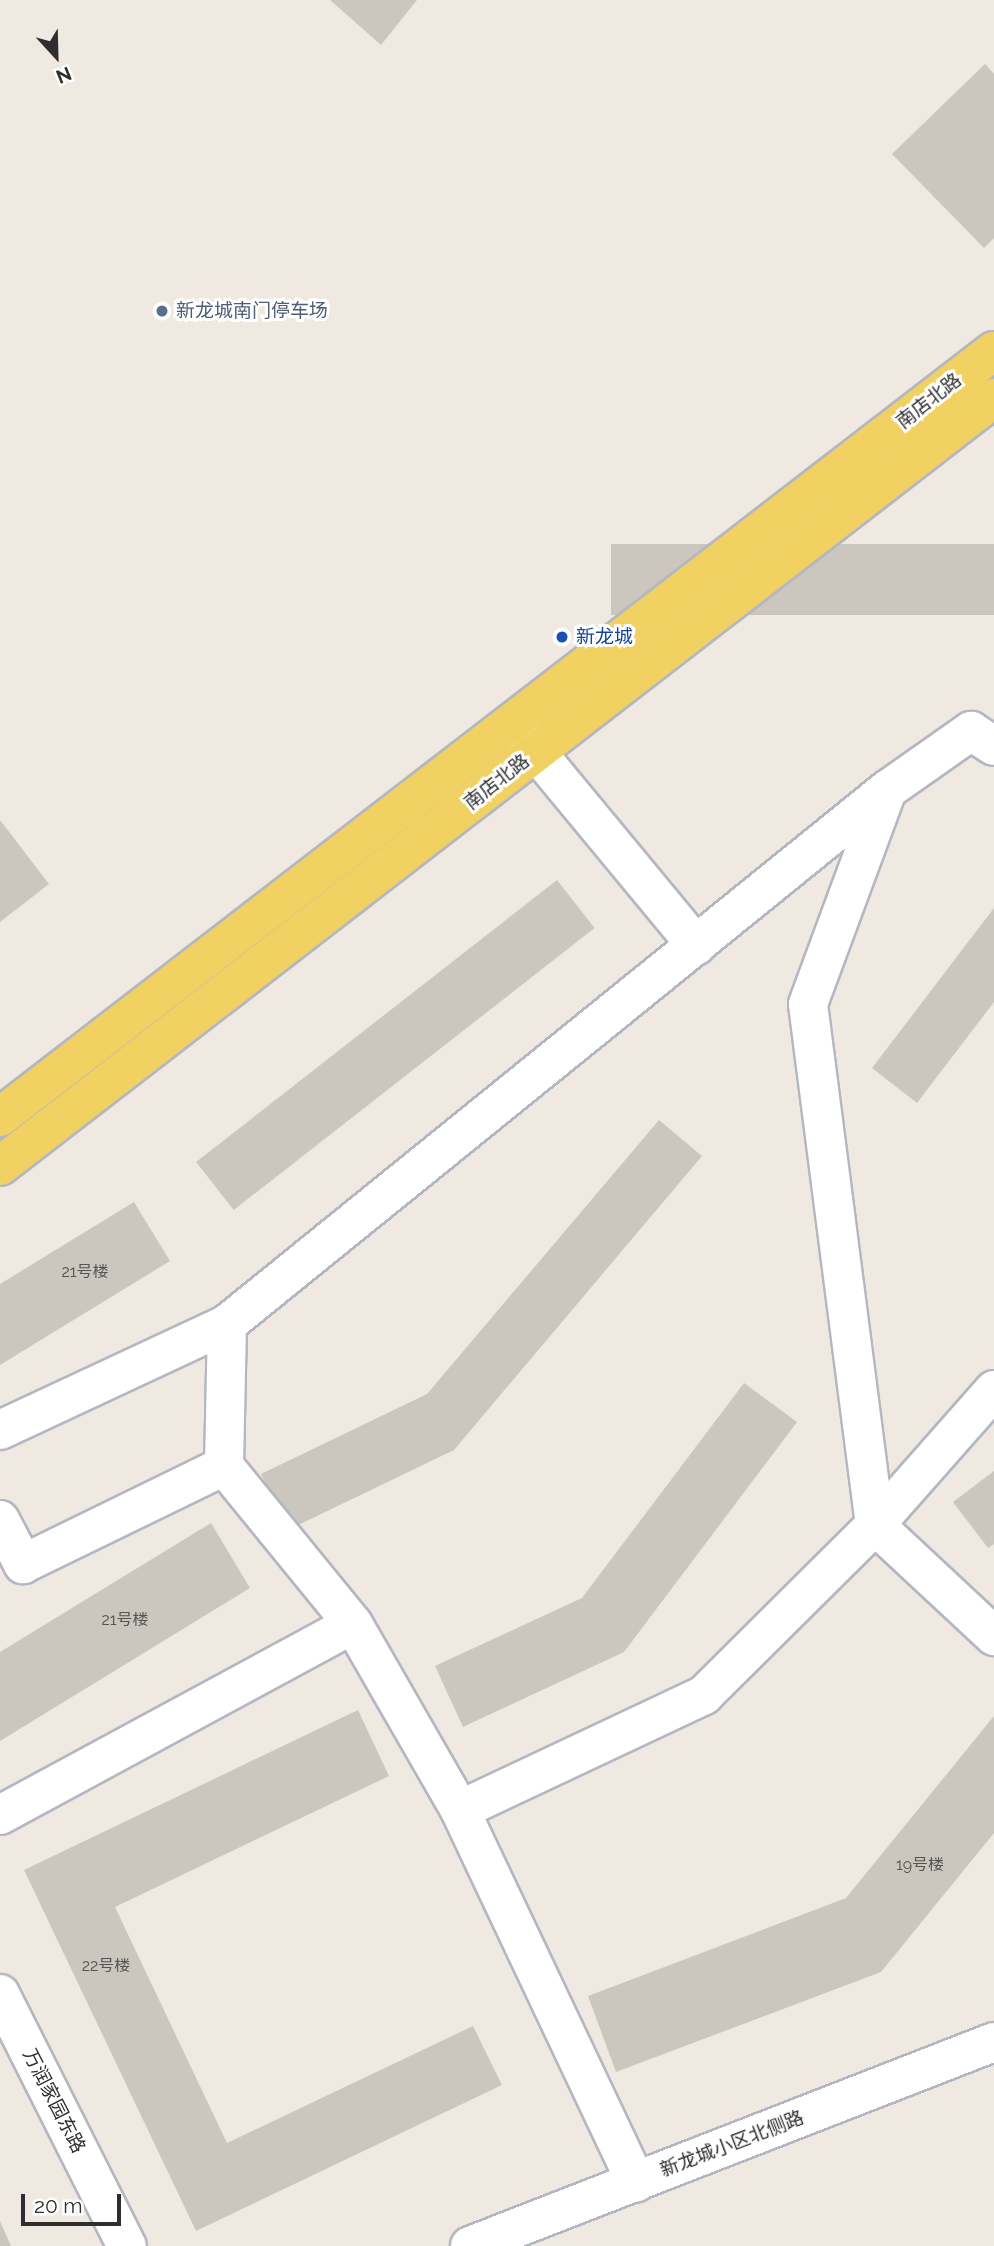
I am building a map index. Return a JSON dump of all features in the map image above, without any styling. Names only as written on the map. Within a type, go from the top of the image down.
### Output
[{"type":"main road","name":"南店北路","points":[[0,1117],[994,351]]},
{"type":"main road","name":"南店北路","points":[[0,1166],[536,752],[991,407]]},
{"type":"street","points":[[960,377],[991,407]]},
{"type":"street","points":[[512,723],[696,945]]},
{"type":"street","points":[[0,1430],[227,1324],[887,790],[971,732],[994,746]]},
{"type":"street","points":[[887,790],[808,1004],[875,1525],[994,1636]]},
{"type":"street","points":[[227,1324],[224,1465],[354,1624],[460,1810],[636,2182]]},
{"type":"street","points":[[460,1810],[704,1695],[875,1525],[994,1390]]},
{"type":"street","points":[[0,1520],[23,1564],[224,1465]]},
{"type":"street","points":[[0,1815],[354,1624]]},
{"type":"street","name":"万润家园东路","points":[[0,1994],[127,2246]]},
{"type":"street","name":"新龙城小区北侧路","points":[[470,2246],[994,2042]]},
{"type":"building","points":[[330,0],[417,0],[381,45]]},
{"type":"building","points":[[985,64],[994,74],[994,238],[984,248],[892,154]]},
{"type":"building","points":[[611,544],[994,544],[994,615],[611,615]]},
{"type":"building","points":[[0,820],[49,884],[0,922]]},
{"type":"building","points":[[557,880],[595,928],[234,1210],[196,1162]]},
{"type":"building","points":[[994,908],[994,1002],[917,1103],[872,1068]]},
{"type":"building","points":[[659,1120],[702,1156],[454,1450],[288,1530],[261,1474],[427,1394]]},
{"type":"building","points":[[134,1202],[170,1261],[0,1365],[0,1284]]},
{"type":"building","points":[[744,1383],[797,1422],[624,1652],[463,1727],[435,1666],[582,1598]]},
{"type":"building","points":[[994,1471],[994,1544],[988,1548],[953,1502]]},
{"type":"building","points":[[211,1523],[250,1588],[0,1741],[0,1652]]},
{"type":"building","points":[[358,1710],[389,1776],[115,1907],[227,2143],[473,2026],[502,2085],[196,2231],[24,1870]]},
{"type":"building","points":[[994,1716],[994,1833],[881,1972],[616,2072],[588,1996],[846,1898]]},
{"type":"building","points":[[0,2221],[11,2246],[0,2246]]},
{"type":"place","name":"新龙城南门停车场","points":[[162,311]]},
{"type":"place","name":"新龙城","points":[[562,637]]}]
